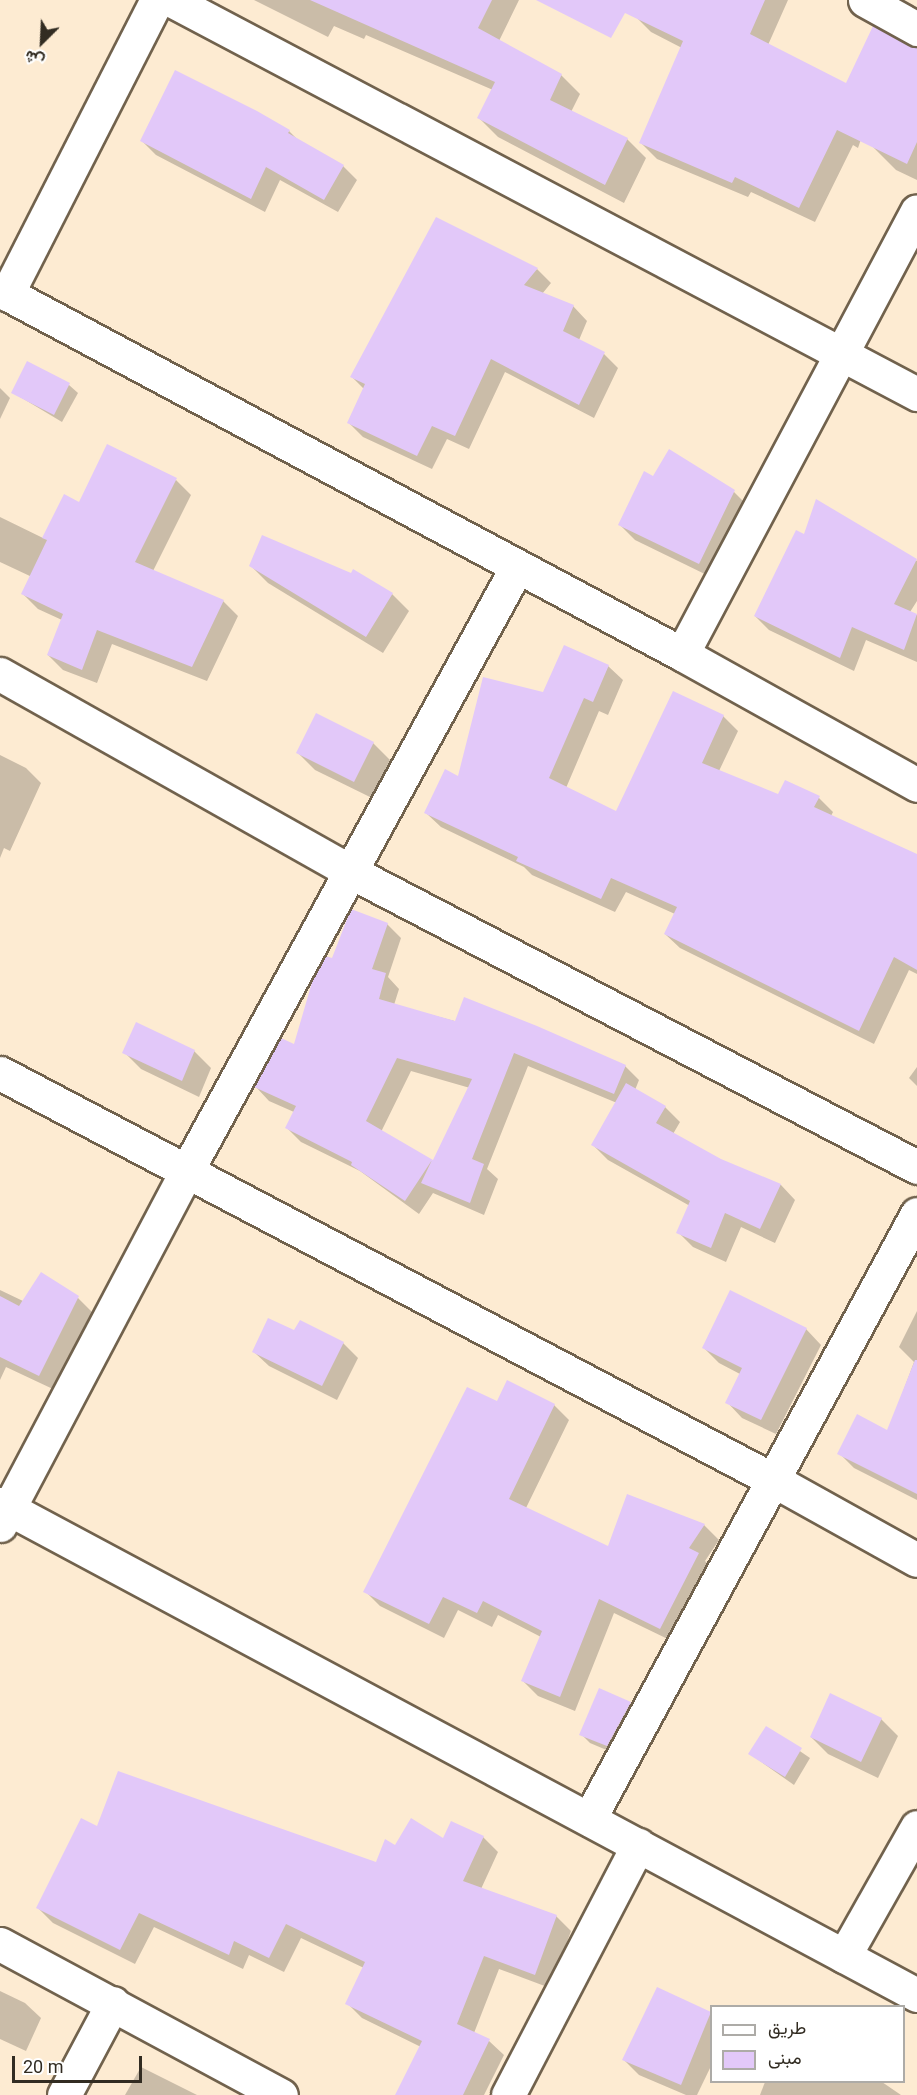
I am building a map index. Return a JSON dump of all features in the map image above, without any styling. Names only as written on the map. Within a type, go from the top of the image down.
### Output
[{"type":"street","points":[[156,0],[4,292],[681,654],[917,785]]},
{"type":"street","points":[[171,0],[917,394]]},
{"type":"street","points":[[864,0],[917,29]]},
{"type":"street","points":[[681,654],[917,212]]},
{"type":"street","points":[[517,567],[353,873],[186,1172],[3,1513],[638,1845],[917,1995]]},
{"type":"street","points":[[0,675],[353,873],[917,1167]]},
{"type":"street","points":[[0,1073],[775,1482],[917,1560]]},
{"type":"street","points":[[589,1820],[775,1482],[917,1214]]},
{"type":"street","points":[[844,1956],[917,1827]]},
{"type":"street","points":[[508,2095],[638,1845]]},
{"type":"street","points":[[0,1944],[280,2095]]},
{"type":"street","points":[[64,2095],[113,2003]]},
{"type":"building","points":[[310,0],[492,0],[478,28],[562,74],[550,100],[628,138],[605,185],[477,118],[495,82]]},
{"type":"building","points":[[536,0],[765,0],[750,34],[846,83],[873,26],[917,48],[917,142],[907,164],[837,130],[799,208],[735,177],[732,183],[639,143],[683,41],[625,13],[611,38]]},
{"type":"building","points":[[175,70],[257,111],[290,130],[288,133],[344,165],[324,200],[266,167],[251,199],[140,141]]},
{"type":"building","points":[[436,217],[538,268],[524,285],[574,305],[563,331],[605,352],[579,405],[491,359],[455,436],[432,426],[417,456],[347,423],[365,384],[350,377]]},
{"type":"building","points":[[27,361],[70,383],[54,415],[11,393]]},
{"type":"building","points":[[107,444],[177,478],[135,562],[224,600],[192,667],[97,630],[82,670],[47,655],[63,614],[21,594],[47,540],[42,538],[64,494],[79,502]]},
{"type":"building","points":[[669,449],[735,490],[699,564],[618,525],[644,471],[653,476]]},
{"type":"building","points":[[816,499],[917,559],[894,604],[917,614],[904,650],[852,627],[840,658],[754,616],[796,530],[804,534]]},
{"type":"building","points":[[262,535],[351,573],[353,569],[393,593],[366,637],[249,566]]},
{"type":"building","points":[[564,645],[609,665],[593,702],[584,698],[549,778],[616,811],[673,691],[724,715],[702,763],[778,794],[785,780],[820,796],[814,807],[917,854],[917,970],[894,957],[859,1031],[664,934],[677,907],[611,878],[601,899],[516,861],[518,857],[424,813],[445,769],[458,776],[483,677],[543,692]]},
{"type":"building","points":[[316,713],[374,742],[354,782],[296,753]]},
{"type":"building","points":[[351,909],[388,923],[372,969],[386,973],[379,999],[455,1021],[464,997],[537,1026],[626,1065],[614,1094],[514,1053],[472,1159],[484,1164],[470,1203],[421,1183],[432,1160],[405,1201],[351,1165],[352,1162],[285,1128],[296,1106],[254,1087],[281,1038],[294,1044],[313,979],[325,956],[332,958]],"holes":[[[397,1058],[472,1079],[433,1160],[366,1121]]]},
{"type":"building","points":[[136,1022],[195,1050],[182,1081],[122,1053]]},
{"type":"building","points":[[626,1083],[666,1106],[656,1123],[721,1159],[781,1184],[760,1229],[725,1213],[711,1248],[676,1233],[690,1201],[591,1145]]},
{"type":"building","points":[[41,1272],[79,1296],[39,1376],[0,1357],[0,1296],[19,1306]]},
{"type":"building","points":[[730,1290],[807,1328],[761,1420],[725,1403],[742,1368],[702,1348]]},
{"type":"building","points":[[268,1318],[294,1330],[300,1320],[344,1342],[322,1386],[252,1352]]},
{"type":"building","points":[[915,1360],[917,1360],[917,1494],[837,1454],[857,1414],[887,1430]]},
{"type":"building","points":[[507,1380],[555,1404],[509,1499],[608,1546],[627,1494],[705,1524],[689,1548],[699,1553],[660,1629],[599,1599],[560,1697],[521,1681],[542,1631],[483,1601],[477,1613],[443,1597],[429,1624],[363,1592],[467,1387],[497,1401]]},
{"type":"building","points":[[599,1688],[631,1702],[607,1746],[579,1735]]},
{"type":"building","points":[[830,1693],[882,1718],[861,1762],[810,1737]]},
{"type":"building","points":[[766,1726],[802,1748],[785,1777],[748,1754]]},
{"type":"building","points":[[118,1771],[376,1862],[385,1839],[395,1845],[411,1818],[443,1838],[451,1821],[484,1836],[463,1881],[557,1915],[535,1975],[484,1956],[457,2024],[490,2039],[463,2095],[395,2095],[422,2041],[345,2004],[365,1962],[286,1924],[269,1958],[234,1941],[229,1955],[139,1913],[120,1950],[36,1908],[81,1818],[97,1826]]},
{"type":"building","points":[[657,1987],[710,2012],[681,2085],[622,2060]]}]
